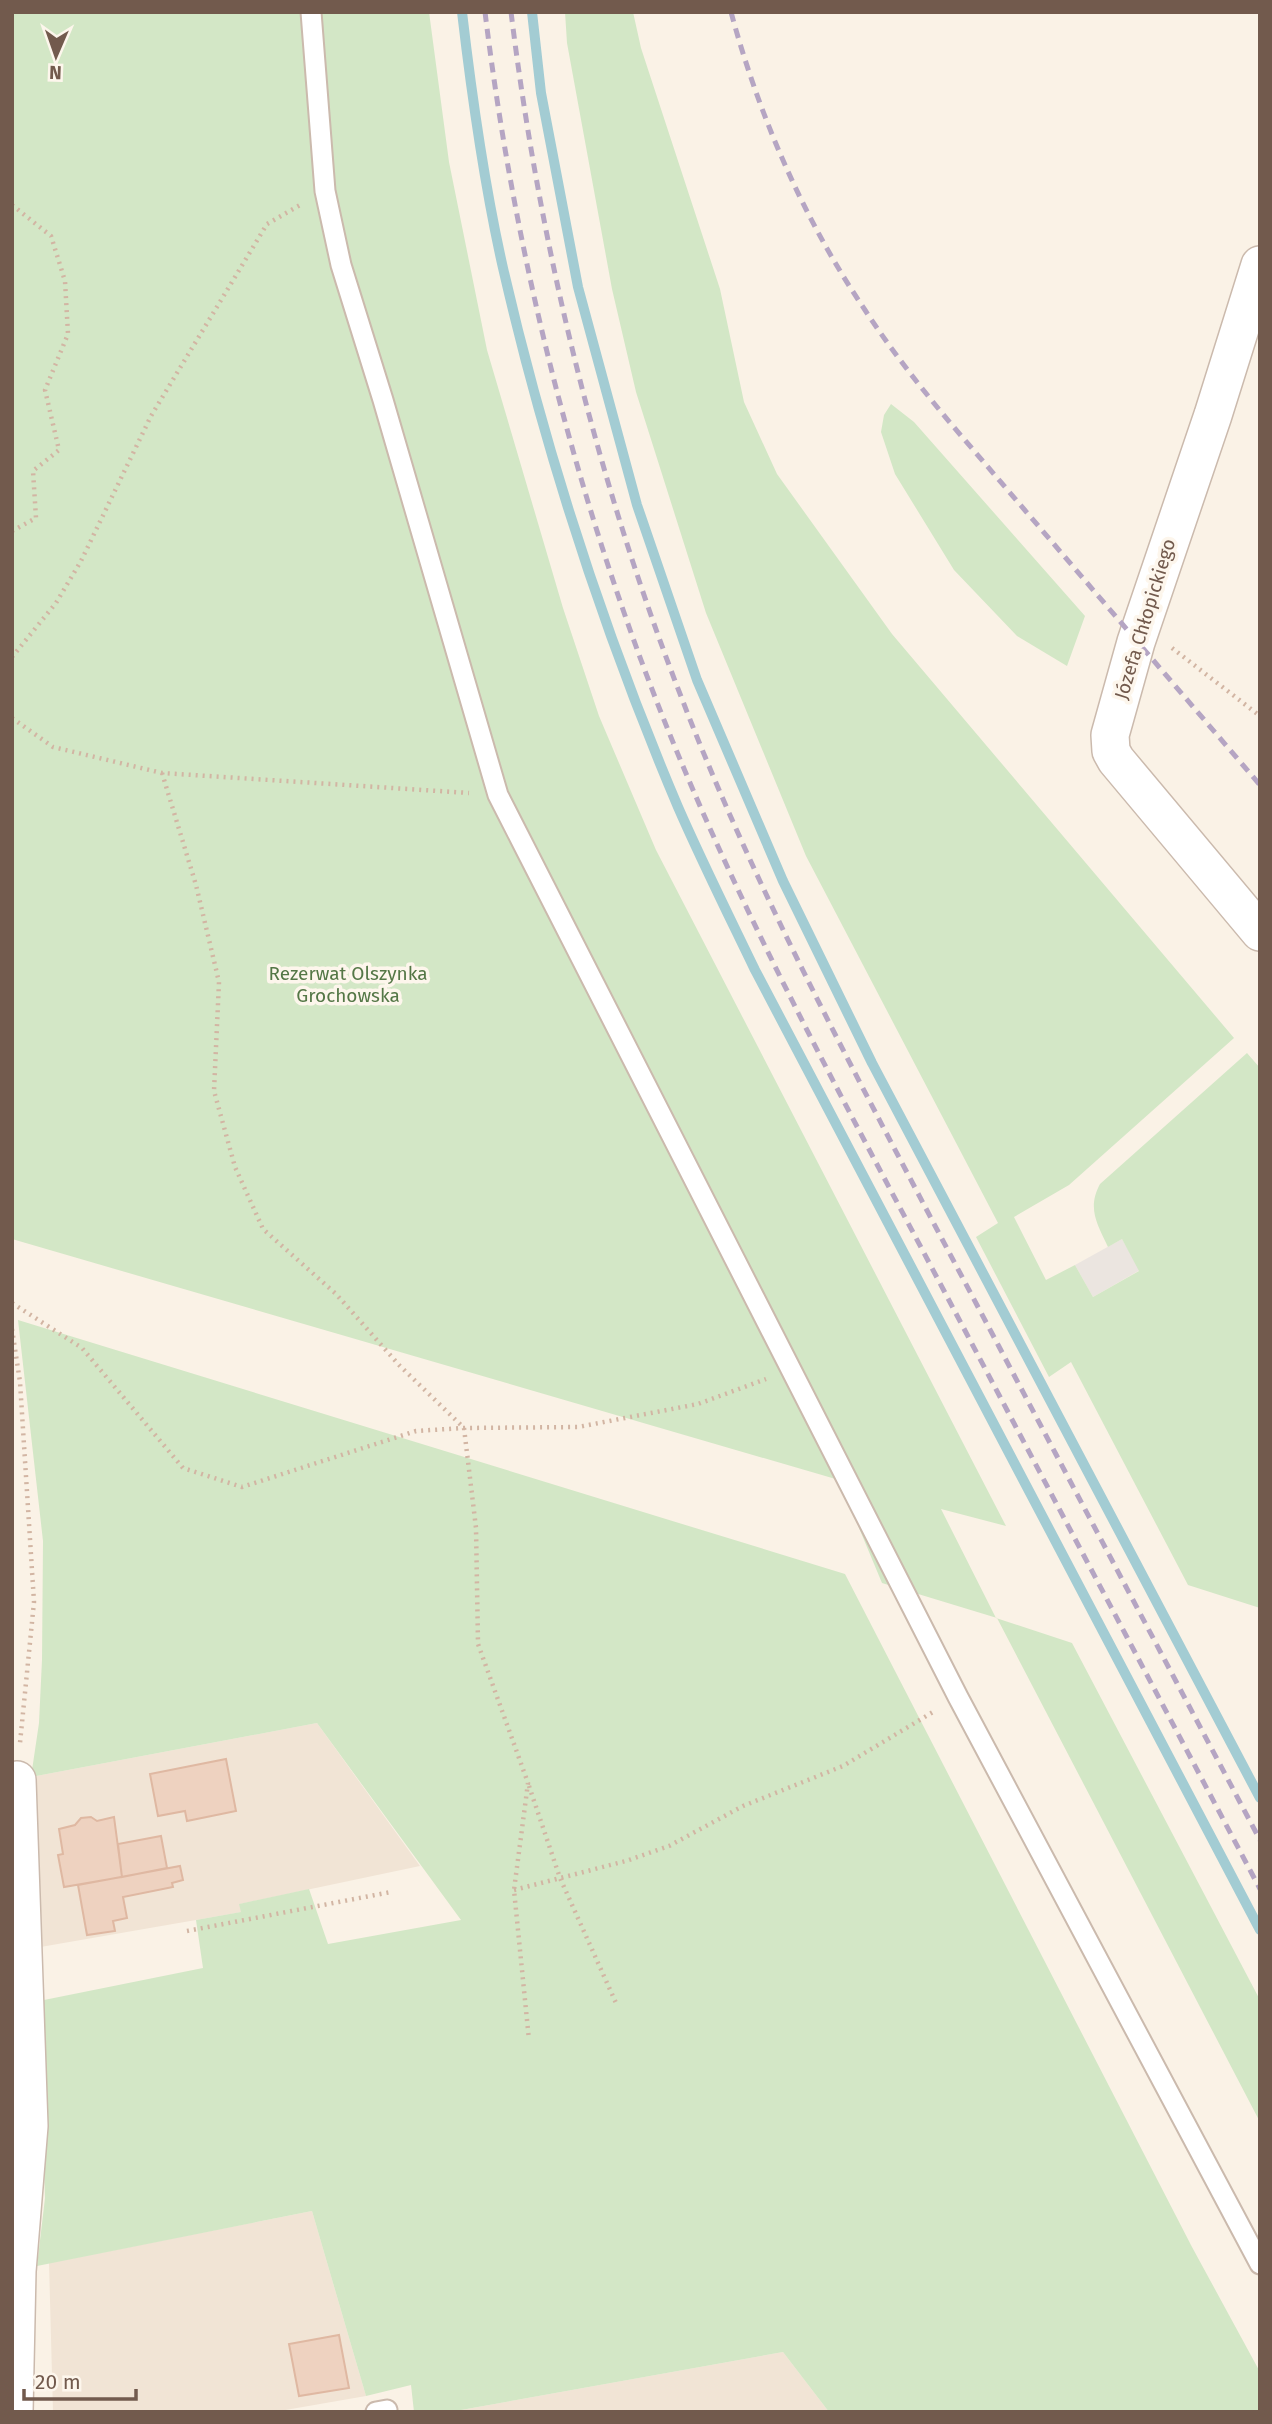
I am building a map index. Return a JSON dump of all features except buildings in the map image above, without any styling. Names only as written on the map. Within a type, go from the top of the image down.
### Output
[{"type":"street","name":"Józefa Chłopickiego","points":[[1260,265],[1142,625],[1110,734],[1111,751],[1125,771],[1260,932]]},
{"type":"street","points":[[14,2412],[17,2271],[29,2126],[17,1780]]},
{"type":"lane","points":[[311,12],[325,191],[341,265],[498,795],[958,1697],[1260,2264]]},
{"type":"path","points":[[12,657],[56,603],[81,561],[151,416],[267,224],[325,191]]},
{"type":"path","points":[[12,205],[51,236],[65,281],[68,334],[45,390],[59,450],[33,471],[36,519],[12,531]]},
{"type":"path","points":[[1142,625],[1260,716]]},
{"type":"path","points":[[12,718],[53,747],[162,773],[498,795]]},
{"type":"path","points":[[162,773],[196,885],[219,982],[215,1091],[235,1167],[263,1229],[336,1294],[400,1366],[464,1428],[476,1528],[478,1644],[560,1878],[616,2003]]},
{"type":"path","points":[[12,1303],[82,1348],[183,1468],[242,1487],[416,1431],[578,1427],[698,1404],[790,1370]]},
{"type":"path","points":[[12,1329],[20,1382],[34,1602],[17,1780]]},
{"type":"path","points":[[514,1890],[626,1861],[669,1846],[743,1807],[843,1766],[958,1697]]},
{"type":"path","points":[[528,1783],[514,1890],[530,2040]]},
{"type":"path","points":[[187,1931],[391,1892]]},
{"type":"shaded area","points":[[1122,1239],[1140,1270],[1093,1297],[1075,1265]]},
{"type":"shaded area","points":[[317,1723],[420,1866],[240,1904],[242,1912],[29,1949],[31,1777]]},
{"type":"shaded area","points":[[312,2211],[366,2396],[274,2412],[53,2412],[49,2263]]},
{"type":"shaded area","points":[[783,2352],[829,2412],[450,2412]]},
{"type":"green space","name":"Rezerwat Olszynka Grochowska","points":[[12,12],[429,12],[449,162],[487,350],[563,608],[599,716],[656,850],[1006,1526],[941,1509],[996,1618],[882,1583],[839,1480],[12,1239]]},
{"type":"green space","points":[[565,12],[633,12],[641,48],[720,289],[744,402],[777,474],[892,634],[1234,1038],[1069,1185],[1014,1217],[1046,1280],[1075,1265],[1093,1297],[1139,1271],[1122,1239],[1108,1247],[1100,1231],[1094,1201],[1100,1184],[1247,1053],[1260,1068],[1260,1608],[1188,1585],[1071,1362],[1049,1377],[976,1237],[998,1223],[806,856],[706,613],[636,392],[612,289],[567,43]]},
{"type":"green space","points":[[891,404],[914,422],[1085,616],[1067,666],[1017,636],[954,570],[895,474],[881,432],[884,415]]},
{"type":"green space","points":[[18,1320],[845,1574],[1192,2247],[1260,2372],[1260,2412],[829,2412],[783,2352],[450,2412],[414,2412],[411,2385],[366,2396],[312,2211],[37,2266],[45,2198],[39,2001],[203,1968],[196,1920],[241,1912],[239,1904],[309,1889],[328,1944],[461,1920],[317,1723],[31,1777],[39,1723],[43,1541]]},
{"type":"green space","points":[[997,1618],[1072,1643],[1260,2000],[1260,2122]]},
{"type":"waterway","points":[[462,12],[490,205],[538,405],[602,609],[678,807],[755,970],[1260,1930]]},
{"type":"waterway","points":[[532,12],[541,93],[578,287],[637,505],[697,680],[783,881],[872,1063],[1260,1798]]},
{"type":"railway","points":[[485,12],[510,177],[544,340],[588,502],[613,581],[671,737],[737,887],[809,1034],[1260,1889]]},
{"type":"railway","points":[[511,12],[538,187],[575,361],[623,531],[651,616],[710,769],[771,905],[838,1040],[1260,1840]]},
{"type":"railway","points":[[731,12],[755,90],[803,204],[843,276],[875,325],[952,425],[1260,785]]}]
